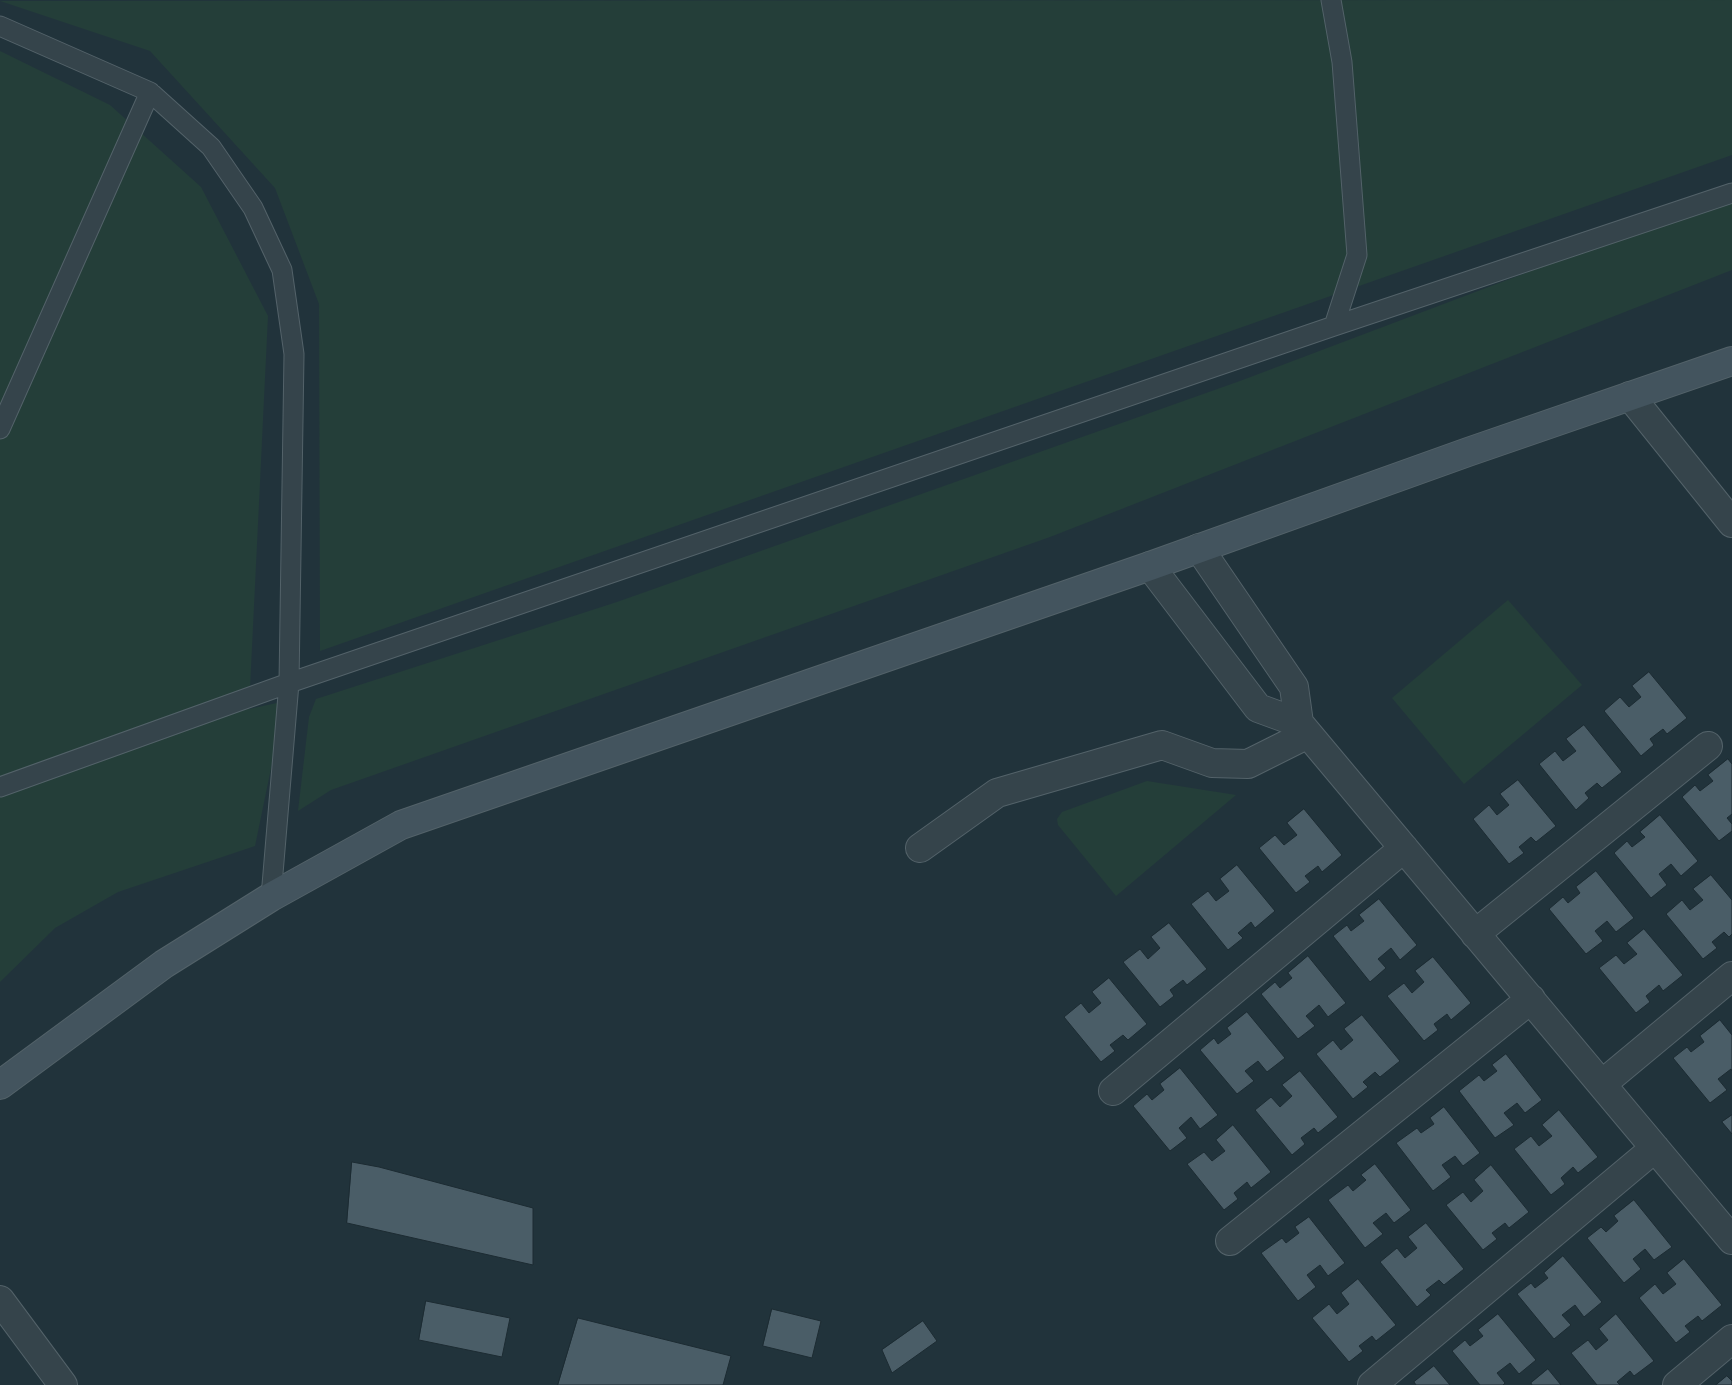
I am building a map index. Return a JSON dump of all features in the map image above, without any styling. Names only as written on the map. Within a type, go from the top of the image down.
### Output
[{"type":"street","points":[[0,1085],[164,964],[271,897],[401,825],[1150,566],[1732,361]]},
{"type":"street","points":[[1630,396],[1732,523]]},
{"type":"street","points":[[1198,548],[1294,687],[1304,728],[1475,934],[1731,1236]]},
{"type":"street","points":[[1150,566],[1258,708],[1304,728]]},
{"type":"street","points":[[920,848],[997,793],[1162,745],[1212,763],[1248,764],[1304,728]]},
{"type":"street","points":[[1475,934],[1708,746]]},
{"type":"street","points":[[1114,1091],[1404,848]]},
{"type":"street","points":[[1602,1084],[1732,976]]},
{"type":"street","points":[[1230,1241],[1531,999]]},
{"type":"street","points":[[1372,1385],[1655,1148]]},
{"type":"street","points":[[0,1300],[63,1385]]},
{"type":"street","points":[[1676,1385],[1732,1339]]},
{"type":"lane","points":[[1331,0],[1342,62],[1357,255],[1334,326]]},
{"type":"lane","points":[[0,26],[150,92],[210,147],[253,208],[282,270],[294,354],[289,684],[271,897]]},
{"type":"lane","points":[[0,429],[150,92]]},
{"type":"lane","points":[[0,787],[289,684],[1334,326],[1732,193]]},
{"type":"green space","points":[[1732,0],[1732,155],[320,651],[319,304],[275,188],[150,51],[0,1]]},
{"type":"green space","points":[[0,51],[110,105],[201,187],[268,316],[249,709],[277,703],[283,710],[255,846],[118,892],[55,928],[0,982]]},
{"type":"green space","points":[[1732,195],[1732,270],[1050,537],[331,790],[298,811],[309,717],[316,699],[617,602],[1240,381]]},
{"type":"green space","points":[[1508,600],[1582,685],[1464,784],[1392,698]]},
{"type":"green space","points":[[1147,781],[1236,795],[1116,896],[1058,825],[1057,819],[1062,812]]},
{"type":"building","points":[[1649,672],[1687,718],[1667,734],[1663,729],[1650,739],[1654,745],[1641,756],[1604,711],[1620,697],[1629,707],[1641,697],[1632,686]]},
{"type":"building","points":[[1584,725],[1622,772],[1602,788],[1597,783],[1585,793],[1589,798],[1576,810],[1539,764],[1555,751],[1563,761],[1576,751],[1566,739]]},
{"type":"building","points":[[1728,759],[1732,764],[1732,814],[1727,818],[1732,824],[1732,831],[1719,841],[1682,797],[1695,785],[1700,791],[1713,781],[1708,775]]},
{"type":"building","points":[[1518,780],[1556,826],[1536,842],[1531,837],[1519,847],[1524,853],[1509,864],[1473,819],[1489,805],[1497,815],[1509,805],[1500,794]]},
{"type":"building","points":[[1304,809],[1342,855],[1322,872],[1318,866],[1305,876],[1310,882],[1296,893],[1259,848],[1275,835],[1284,845],[1297,835],[1287,823]]},
{"type":"building","points":[[1660,815],[1698,861],[1681,876],[1671,864],[1659,874],[1667,885],[1651,898],[1614,853],[1627,841],[1632,847],[1645,837],[1640,832]]},
{"type":"building","points":[[1237,865],[1275,911],[1255,928],[1251,922],[1238,933],[1243,938],[1228,950],[1191,904],[1208,891],[1216,901],[1229,891],[1220,879]]},
{"type":"building","points":[[1596,871],[1634,918],[1616,932],[1607,921],[1595,931],[1603,941],[1586,954],[1549,909],[1563,897],[1568,903],[1580,893],[1576,887]]},
{"type":"building","points":[[1711,875],[1732,900],[1732,934],[1729,937],[1724,932],[1712,942],[1717,948],[1703,959],[1666,914],[1682,900],[1690,910],[1703,900],[1693,889]]},
{"type":"building","points":[[1379,899],[1417,945],[1400,960],[1391,948],[1378,959],[1386,968],[1370,982],[1333,936],[1347,925],[1351,931],[1364,921],[1359,915]]},
{"type":"building","points":[[1169,923],[1207,969],[1187,985],[1183,980],[1170,990],[1174,996],[1160,1007],[1123,962],[1140,949],[1148,959],[1160,948],[1151,937]]},
{"type":"building","points":[[1644,929],[1683,975],[1663,991],[1659,985],[1646,996],[1650,1002],[1636,1013],[1599,968],[1616,955],[1624,964],[1637,954],[1627,943]]},
{"type":"building","points":[[1308,956],[1346,1003],[1328,1017],[1319,1005],[1306,1016],[1315,1026],[1298,1039],[1261,994],[1275,982],[1280,988],[1292,978],[1288,973]]},
{"type":"building","points":[[1433,957],[1471,1003],[1451,1020],[1447,1014],[1434,1024],[1438,1030],[1424,1041],[1387,996],[1404,983],[1412,993],[1424,982],[1415,971]]},
{"type":"building","points":[[1109,978],[1147,1024],[1128,1040],[1123,1035],[1110,1045],[1115,1051],[1101,1062],[1064,1017],[1081,1003],[1089,1013],[1101,1003],[1092,992]]},
{"type":"building","points":[[1247,1012],[1285,1058],[1267,1072],[1258,1061],[1245,1071],[1254,1081],[1237,1094],[1200,1050],[1214,1038],[1218,1044],[1231,1034],[1227,1028]]},
{"type":"building","points":[[1362,1015],[1400,1061],[1380,1077],[1375,1072],[1363,1082],[1368,1087],[1353,1099],[1316,1054],[1333,1040],[1341,1050],[1353,1040],[1344,1029]]},
{"type":"building","points":[[1720,1020],[1732,1035],[1732,1071],[1731,1069],[1718,1079],[1727,1090],[1710,1103],[1673,1058],[1687,1047],[1691,1052],[1704,1042],[1700,1036]]},
{"type":"building","points":[[1506,1054],[1542,1100],[1525,1113],[1517,1103],[1504,1113],[1514,1125],[1495,1138],[1459,1091],[1479,1075],[1484,1081],[1497,1071],[1492,1065]]},
{"type":"building","points":[[1180,1068],[1218,1115],[1200,1129],[1191,1117],[1179,1128],[1187,1138],[1170,1151],[1133,1106],[1147,1094],[1152,1100],[1164,1090],[1160,1084]]},
{"type":"building","points":[[1300,1071],[1338,1117],[1318,1133],[1314,1128],[1301,1138],[1305,1144],[1292,1155],[1255,1110],[1271,1097],[1280,1107],[1292,1096],[1282,1085]]},
{"type":"building","points":[[1444,1107],[1480,1153],[1463,1166],[1455,1156],[1442,1165],[1451,1177],[1433,1191],[1396,1143],[1417,1128],[1421,1133],[1434,1124],[1430,1118]]},
{"type":"building","points":[[1559,1110],[1598,1157],[1578,1173],[1573,1167],[1561,1178],[1565,1184],[1551,1195],[1514,1149],[1531,1136],[1539,1146],[1552,1136],[1542,1125]]},
{"type":"building","points":[[1732,1115],[1732,1134],[1722,1122]]},
{"type":"building","points":[[1233,1125],[1271,1172],[1251,1188],[1247,1182],[1234,1193],[1238,1199],[1224,1210],[1187,1164],[1204,1152],[1212,1161],[1225,1151],[1216,1140]]},
{"type":"building","points":[[352,1162],[379,1167],[533,1208],[533,1265],[347,1223]]},
{"type":"building","points":[[1375,1164],[1411,1210],[1394,1223],[1386,1213],[1373,1223],[1383,1234],[1365,1248],[1328,1200],[1348,1185],[1353,1191],[1366,1180],[1361,1175]]},
{"type":"building","points":[[1491,1165],[1529,1212],[1509,1228],[1505,1223],[1492,1233],[1497,1239],[1483,1250],[1446,1205],[1463,1192],[1471,1202],[1483,1191],[1474,1180]]},
{"type":"building","points":[[1634,1200],[1672,1247],[1654,1260],[1645,1249],[1633,1259],[1641,1269],[1624,1283],[1587,1238],[1601,1227],[1606,1232],[1618,1221],[1614,1216]]},
{"type":"building","points":[[1309,1217],[1345,1263],[1328,1276],[1320,1265],[1307,1275],[1316,1287],[1298,1301],[1261,1253],[1282,1238],[1286,1243],[1299,1233],[1295,1227]]},
{"type":"building","points":[[1426,1223],[1464,1269],[1444,1285],[1439,1280],[1426,1290],[1431,1295],[1417,1307],[1380,1262],[1397,1248],[1405,1258],[1417,1248],[1408,1237]]},
{"type":"building","points":[[1563,1256],[1602,1302],[1584,1317],[1575,1305],[1562,1315],[1571,1325],[1554,1339],[1517,1294],[1531,1283],[1535,1288],[1548,1278],[1544,1273]]},
{"type":"building","points":[[1684,1259],[1722,1305],[1702,1321],[1698,1316],[1685,1326],[1690,1332],[1676,1343],[1639,1298],[1655,1284],[1663,1294],[1676,1284],[1667,1273]]},
{"type":"building","points":[[1358,1279],[1396,1325],[1376,1341],[1372,1336],[1359,1346],[1363,1351],[1349,1362],[1312,1318],[1329,1304],[1337,1314],[1349,1304],[1341,1293]]},
{"type":"building","points":[[426,1301],[510,1318],[502,1357],[419,1340]]},
{"type":"building","points":[[772,1309],[821,1321],[812,1358],[763,1346]]},
{"type":"building","points":[[1498,1314],[1536,1360],[1519,1374],[1510,1363],[1497,1373],[1505,1383],[1503,1385],[1480,1385],[1452,1351],[1465,1340],[1470,1346],[1483,1336],[1478,1330]]},
{"type":"building","points":[[1616,1314],[1654,1361],[1634,1376],[1630,1371],[1617,1382],[1620,1385],[1597,1385],[1571,1353],[1588,1340],[1596,1350],[1608,1340],[1599,1329]]},
{"type":"building","points":[[578,1318],[731,1356],[723,1385],[558,1385]]},
{"type":"building","points":[[923,1321],[937,1341],[892,1373],[882,1350]]},
{"type":"building","points":[[1434,1366],[1450,1385],[1416,1385],[1414,1382]]},
{"type":"building","points":[[1548,1369],[1561,1385],[1532,1385],[1531,1383]]},
{"type":"building","points":[[1727,1376],[1732,1381],[1732,1385],[1716,1385]]}]
